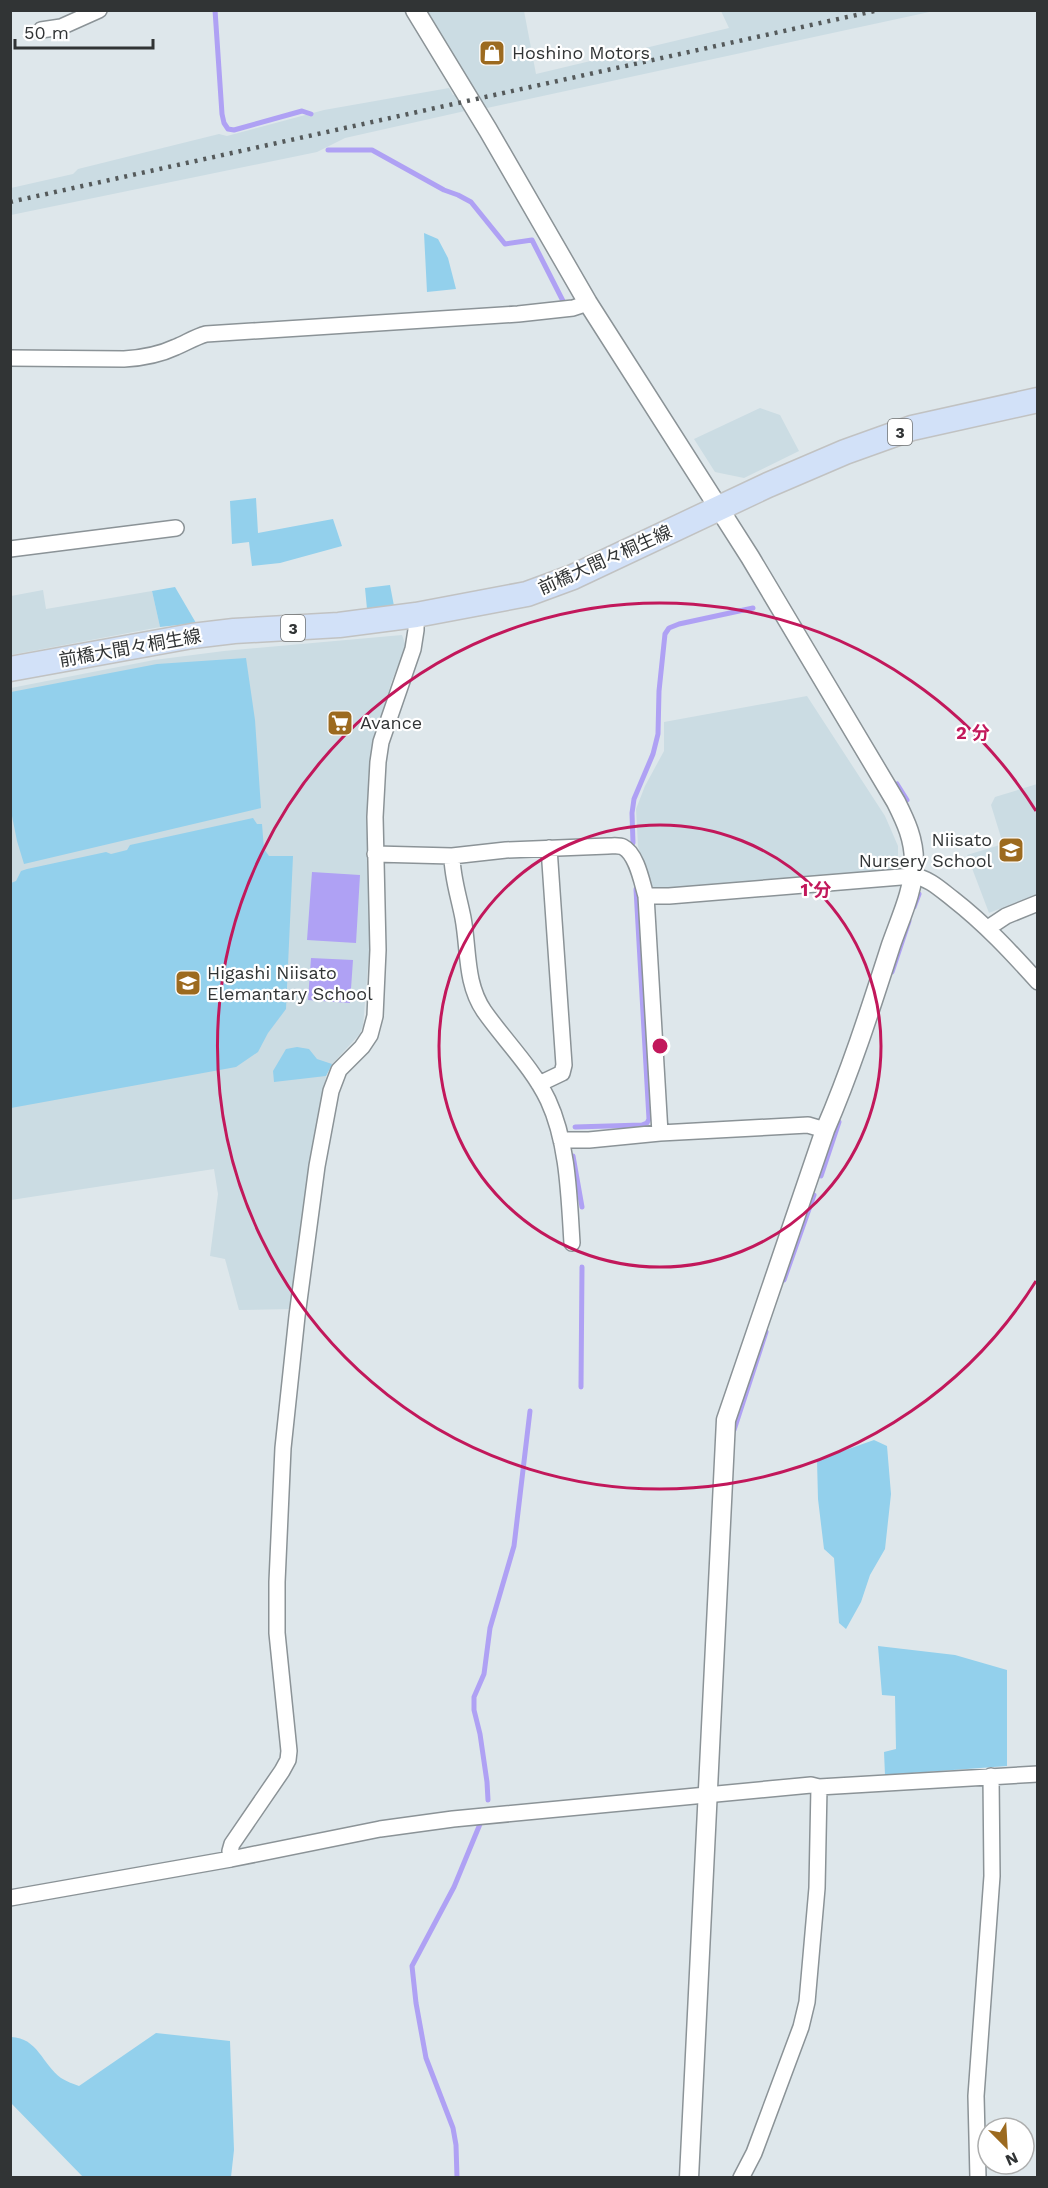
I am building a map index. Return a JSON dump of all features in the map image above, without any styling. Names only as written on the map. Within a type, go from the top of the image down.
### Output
[{"type":"main road","name":"前橋大間々桐生線","points":[[10,669],[192,636],[234,631],[339,625],[416,615],[527,594],[573,577],[845,452],[912,428],[1038,400]]},
{"type":"street","points":[[40,30],[61,27],[99,10]]},
{"type":"street","points":[[415,10],[488,130],[588,303],[719,508],[896,802],[912,838],[914,852],[913,876],[877,991],[825,1130],[726,1420],[689,2178]]},
{"type":"street","points":[[10,358],[143,358],[164,352],[193,337],[206,334],[325,324],[518,314],[573,308],[588,303]]},
{"type":"street","points":[[10,549],[176,528]]},
{"type":"street","points":[[231,1859],[232,1844],[288,1760],[289,1750],[277,1633],[277,1582],[283,1448],[297,1316],[317,1166],[331,1090],[339,1071],[370,1035],[375,1016],[378,950],[375,854],[376,788],[380,752],[413,649],[416,615]]},
{"type":"street","points":[[375,854],[452,856],[506,850],[621,846],[627,850],[637,864],[646,896],[660,1133]]},
{"type":"street","points":[[539,1084],[562,1073],[564,1065],[549,848]]},
{"type":"street","points":[[452,856],[473,989],[484,1011],[539,1084],[548,1101],[561,1140],[572,1243]]},
{"type":"street","points":[[646,896],[913,876],[932,883],[988,928],[1038,982]]},
{"type":"street","points":[[988,928],[1006,916],[1038,903]]},
{"type":"street","points":[[561,1140],[808,1125],[825,1130]]},
{"type":"street","points":[[10,1898],[231,1859],[380,1829],[453,1819],[811,1785],[819,1787],[1038,1774]]},
{"type":"street","points":[[978,2178],[976,2096],[992,1876],[991,1776]]},
{"type":"street","points":[[741,2178],[754,2153],[801,2027],[807,2002],[817,1888],[819,1787]]},
{"type":"shaded area","points":[[426,11],[524,11],[536,74],[729,28],[721,11],[934,11],[487,108]]},
{"type":"shaded area","points":[[449,88],[465,111],[345,138],[317,152],[11,215],[11,188],[73,174],[78,169],[219,134],[227,136],[324,110]]},
{"type":"shaded area","points":[[424,233],[438,239],[448,258],[456,289],[427,292]]},
{"type":"shaded area","points":[[760,408],[780,415],[799,451],[744,478],[715,472],[694,439]]},
{"type":"shaded area","points":[[256,498],[258,533],[333,519],[342,546],[280,563],[252,566],[249,542],[232,544],[230,501]]},
{"type":"shaded area","points":[[390,585],[394,606],[367,609],[365,588]]},
{"type":"shaded area","points":[[175,587],[196,623],[160,627],[152,591]]},
{"type":"shaded area","points":[[43,590],[46,609],[152,591],[160,627],[11,655],[11,596]]},
{"type":"shaded area","name":"Higashi Niisato Elemantary School","points":[[402,635],[406,646],[391,683],[373,750],[369,795],[369,954],[363,1026],[359,1035],[332,1064],[326,1076],[292,1309],[239,1310],[225,1259],[210,1256],[218,1194],[214,1169],[11,1200],[11,688],[154,660],[224,651]]},
{"type":"shaded area","points":[[246,658],[255,720],[261,808],[24,864],[11,811],[11,692],[157,664]]},
{"type":"shaded area","points":[[807,696],[885,816],[898,846],[898,871],[661,891],[652,887],[647,878],[638,846],[636,809],[645,786],[664,751],[664,722]]},
{"type":"shaded area","name":"Niisato Nursery School","points":[[1037,784],[1037,894],[989,913],[967,855],[1003,844],[991,805],[995,797]]},
{"type":"shaded area","points":[[253,818],[257,824],[262,824],[264,849],[269,856],[293,856],[286,1009],[268,1033],[258,1052],[236,1067],[11,1108],[11,883],[16,881],[21,871],[106,852],[111,854],[127,850],[130,845]]},
{"type":"shaded area","points":[[312,872],[360,875],[356,943],[307,940]]},
{"type":"shaded area","points":[[311,958],[353,960],[350,1003],[308,1000]]},
{"type":"shaded area","points":[[297,1047],[309,1049],[317,1059],[332,1064],[326,1076],[274,1082],[273,1071],[286,1049]]},
{"type":"shaded area","points":[[874,1440],[887,1446],[891,1494],[885,1549],[870,1575],[861,1602],[846,1629],[839,1623],[834,1558],[824,1549],[818,1499],[817,1460]]},
{"type":"shaded area","points":[[878,1646],[955,1655],[1007,1670],[1007,1766],[885,1775],[884,1752],[896,1749],[895,1696],[882,1695]]},
{"type":"shaded area","points":[[156,2033],[230,2041],[234,2150],[231,2177],[83,2177],[11,2103],[11,2037],[28,2042],[61,2078],[79,2086]]},
{"type":"waterway","points":[[215,10],[222,114],[228,129],[234,130],[302,111],[311,114]]},
{"type":"waterway","points":[[328,150],[372,150],[444,190],[471,202],[505,244],[532,240],[563,301]]},
{"type":"waterway","points":[[633,843],[634,799],[653,754],[658,734],[659,691],[665,634],[669,628],[679,624],[753,608]]},
{"type":"waterway","points":[[897,784],[907,800]]},
{"type":"waterway","points":[[575,1127],[642,1125],[649,1119],[636,889]]},
{"type":"waterway","points":[[914,907],[919,894]]},
{"type":"waterway","points":[[892,972],[909,921]]},
{"type":"waterway","points":[[821,1176],[839,1122]]},
{"type":"waterway","points":[[573,1156],[582,1207]]},
{"type":"waterway","points":[[784,1280],[814,1195]]},
{"type":"waterway","points":[[581,1387],[582,1267]]},
{"type":"waterway","points":[[734,1430],[766,1332]]},
{"type":"waterway","points":[[488,1800],[474,1697],[484,1674],[490,1628],[514,1546],[530,1411]]},
{"type":"waterway","points":[[457,2178],[453,2128],[426,2058],[412,1966],[454,1887],[480,1824]]},
{"type":"railway","points":[[10,202],[879,10]]},
{"type":"place","name":"Hoshino Motors","points":[[492,53]]},
{"type":"place","name":"Avance","points":[[340,723]]},
{"type":"place","name":"Niisato Nursery School","points":[[1011,850]]},
{"type":"place","name":"Higashi Niisato Elemantary School","points":[[188,983]]}]
